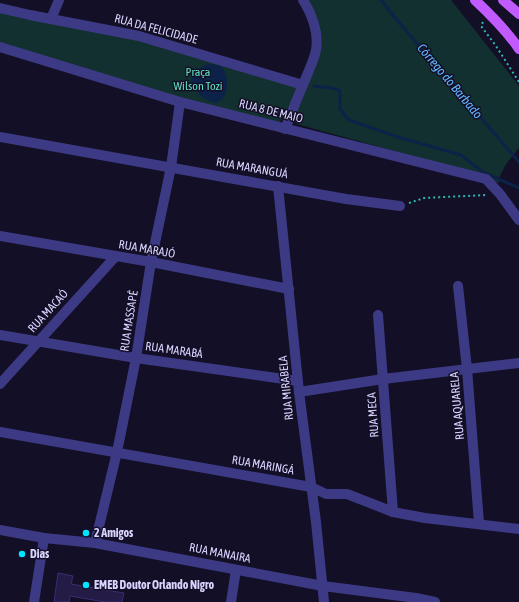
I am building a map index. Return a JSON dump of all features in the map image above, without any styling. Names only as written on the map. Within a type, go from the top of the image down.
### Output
[{"type":"main road","points":[[475,0],[489,12],[519,49]]},
{"type":"main road","points":[[503,0],[519,14]]},
{"type":"street","points":[[51,19],[59,0]]},
{"type":"street","points":[[285,129],[316,50],[317,38],[310,11],[303,0]]},
{"type":"street","name":"RUA DA FELICIDADE","points":[[0,8],[139,36],[303,85]]},
{"type":"street","name":"RUA 8 DE MAIO","points":[[0,47],[180,102],[486,179],[500,194],[519,220]]},
{"type":"street","name":"RUA MASSAPÊ","points":[[95,543],[117,452],[136,358],[151,262],[170,168],[180,102]]},
{"type":"street","name":"RUA MARANGUÁ","points":[[0,137],[346,199],[400,206]]},
{"type":"street","name":"RUA MIRABELA","points":[[278,186],[299,392],[324,602]]},
{"type":"street","name":"RUA MARAJÓ","points":[[0,236],[151,262],[289,289]]},
{"type":"street","name":"RUA MACAÓ","points":[[0,384],[116,256]]},
{"type":"street","name":"RUA AQUARELA","points":[[458,286],[467,369],[479,523]]},
{"type":"street","name":"RUA MECA","points":[[378,315],[393,512]]},
{"type":"street","name":"RUA MARABÁ","points":[[0,335],[136,358],[298,381]]},
{"type":"street","points":[[299,392],[383,379],[519,363]]},
{"type":"street","name":"RUA MARINGÁ","points":[[0,432],[311,487],[326,494],[347,494],[393,512],[425,518],[479,523],[519,529]]},
{"type":"street","name":"RUA MANAIRA","points":[[0,530],[44,538],[95,543],[323,586],[435,602]]},
{"type":"street","points":[[34,602],[44,538]]},
{"type":"street","points":[[231,602],[236,570]]},
{"type":"path","points":[[489,12],[481,26],[519,82]]},
{"type":"path","points":[[400,206],[424,198],[500,194]]},
{"type":"green space","points":[[306,0],[451,0],[519,86],[519,148],[506,164],[499,178],[499,183],[423,159],[297,124],[292,120],[318,61]]},
{"type":"green space","name":"Praça Wilson Tozi","points":[[0,10],[131,36],[300,84],[279,123],[192,102],[0,44]]},
{"type":"water","points":[[210,64],[220,66],[223,69],[227,82],[226,92],[222,100],[217,103],[212,102],[200,95],[191,80],[199,69]]},
{"type":"building","points":[[58,573],[73,576],[71,584],[124,593],[122,602],[105,602],[70,596],[69,602],[54,602]]},
{"type":"waterway","name":"Córrego do Barbado","points":[[381,0],[519,162]]},
{"type":"waterway","points":[[314,86],[332,88],[340,91],[340,109],[349,120],[398,137],[461,155],[483,172],[519,188]]},
{"type":"place","name":"2 Amigos","points":[[86,533]]},
{"type":"place","name":"Dias","points":[[22,554]]},
{"type":"place","name":"EMEB Doutor Orlando Nigro","points":[[86,585]]}]
